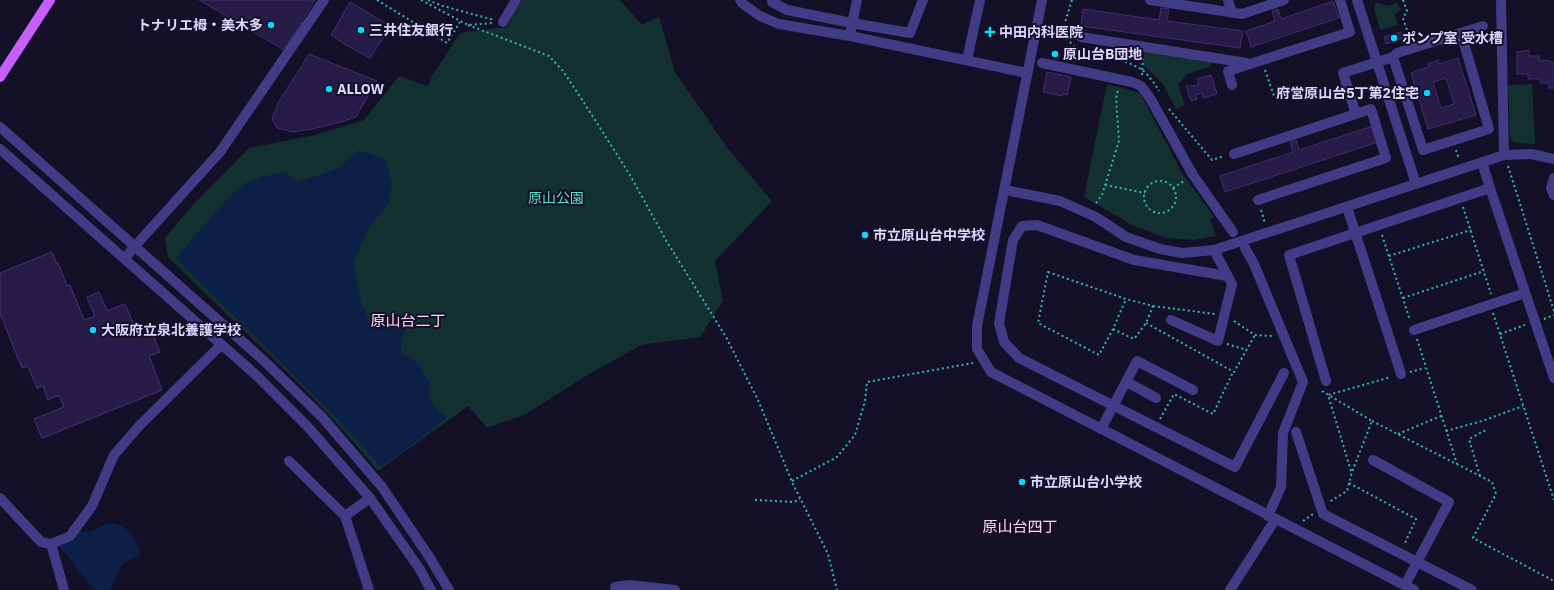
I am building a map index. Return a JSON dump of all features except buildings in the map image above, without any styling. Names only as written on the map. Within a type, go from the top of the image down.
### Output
[{"type":"main road","points":[[0,77],[50,0]]},
{"type":"street","points":[[125,258],[220,152],[324,0]]},
{"type":"street","points":[[502,22],[516,0]]},
{"type":"street","points":[[740,0],[743,4],[760,16],[780,24],[850,36],[1027,72]]},
{"type":"street","points":[[774,0],[772,2],[787,10],[852,23],[910,32],[923,0]]},
{"type":"street","points":[[850,36],[857,0]]},
{"type":"street","points":[[967,60],[980,0]]},
{"type":"street","points":[[1042,0],[977,326],[977,349],[990,372],[1410,588],[1417,563],[1449,502],[1373,460]]},
{"type":"street","points":[[1150,0],[1242,14],[1284,0]]},
{"type":"street","points":[[1228,0],[1232,13]]},
{"type":"street","points":[[1232,85],[1228,70],[1350,32],[1340,0]]},
{"type":"street","points":[[1357,0],[1416,184]]},
{"type":"street","points":[[1501,0],[1504,155]]},
{"type":"street","points":[[1356,114],[1343,73],[1393,58],[1397,53],[1483,26]]},
{"type":"street","points":[[1393,58],[1423,150],[1489,129],[1461,33]]},
{"type":"street","points":[[1081,37],[1248,64]]},
{"type":"street","points":[[1042,63],[1121,79],[1141,86],[1150,98],[1193,175],[1233,232]]},
{"type":"street","points":[[1234,154],[1371,109],[1386,158],[1258,200]]},
{"type":"street","points":[[0,127],[263,360],[322,417],[382,488],[430,558],[449,590]]},
{"type":"street","points":[[0,149],[256,375],[308,427],[370,498],[419,568],[431,590]]},
{"type":"street","points":[[1005,190],[1060,201],[1096,217],[1126,237],[1160,250],[1182,253],[1214,250],[1504,155],[1531,154],[1554,159]]},
{"type":"street","points":[[1482,162],[1554,378]]},
{"type":"street","points":[[1554,178],[1551,188],[1554,195]]},
{"type":"street","points":[[1326,381],[1289,255],[1490,188]]},
{"type":"street","points":[[1347,207],[1400,374]]},
{"type":"street","points":[[1227,276],[1134,260],[1037,225],[1022,226],[1013,240],[999,323],[1004,342],[1019,358],[1235,467],[1284,372]]},
{"type":"street","points":[[1234,589],[1272,518],[1281,487],[1283,433],[1303,382],[1254,264],[1245,248]]},
{"type":"street","points":[[1171,320],[1218,341],[1232,284],[1214,250]]},
{"type":"street","points":[[1414,330],[1525,293]]},
{"type":"street","points":[[0,498],[41,542],[51,544],[70,536],[92,506],[114,455],[140,425],[220,344]]},
{"type":"street","points":[[1101,430],[1137,361],[1193,390]]},
{"type":"street","points":[[1127,382],[1156,398]]},
{"type":"street","points":[[1296,432],[1324,514],[1472,590]]},
{"type":"street","points":[[289,461],[345,516],[369,590]]},
{"type":"street","points":[[345,516],[370,498]]},
{"type":"street","points":[[51,544],[64,590]]},
{"type":"street","points":[[616,590],[615,587],[629,585],[675,590]]},
{"type":"path","points":[[377,0],[447,43],[460,22]]},
{"type":"path","points":[[420,0],[460,22],[548,56],[564,71],[630,175],[667,242],[726,338],[758,400],[800,499],[828,554],[837,590]]},
{"type":"path","points":[[428,0],[443,6],[502,22]]},
{"type":"path","points":[[1403,0],[1407,11],[1404,18],[1413,48]]},
{"type":"path","points":[[468,25],[502,22]]},
{"type":"path","points":[[1141,86],[1145,47]]},
{"type":"path","points":[[1142,70],[1160,91]]},
{"type":"path","points":[[1268,78],[1274,96]]},
{"type":"path","points":[[1096,203],[1102,195],[1119,141],[1116,98],[1121,79]]},
{"type":"path","points":[[1166,104],[1212,160],[1234,154]]},
{"type":"path","points":[[1504,155],[1554,310]]},
{"type":"path","points":[[1162,181],[1167,182],[1173,188],[1176,196],[1175,201],[1169,210],[1159,212],[1154,211],[1146,205],[1144,201],[1144,193],[1148,186],[1152,183],[1162,181]]},
{"type":"path","points":[[1105,185],[1144,193]]},
{"type":"path","points":[[1460,198],[1484,271],[1500,334],[1522,406],[1554,500]]},
{"type":"path","points":[[1258,200],[1268,232]]},
{"type":"path","points":[[1379,224],[1457,464]]},
{"type":"path","points":[[1389,256],[1471,230]]},
{"type":"path","points":[[1403,298],[1484,271]]},
{"type":"path","points":[[1114,329],[1134,339],[1146,323],[1153,306],[1126,299],[1048,272],[1038,323],[1099,355],[1114,329],[1126,299]]},
{"type":"path","points":[[1500,334],[1535,322]]},
{"type":"path","points":[[1146,323],[1234,372]]},
{"type":"path","points":[[1155,426],[1174,394],[1213,414],[1255,335]]},
{"type":"path","points":[[1218,341],[1247,350]]},
{"type":"path","points":[[792,481],[837,458],[855,435],[865,401],[867,382],[984,362]]},
{"type":"path","points":[[1328,395],[1426,368]]},
{"type":"path","points":[[1318,388],[1372,421],[1492,482],[1496,494],[1473,538],[1554,581]]},
{"type":"path","points":[[1328,395],[1352,472]]},
{"type":"path","points":[[1446,431],[1482,421],[1522,406]]},
{"type":"path","points":[[1398,434],[1442,416]]},
{"type":"path","points":[[1292,528],[1348,490],[1352,472],[1372,421]]},
{"type":"path","points":[[1480,476],[1469,439],[1486,430]]},
{"type":"path","points":[[1349,483],[1416,519],[1400,554]]},
{"type":"path","points":[[755,500],[794,502],[800,499]]},
{"type":"green space","name":"原山公園","points":[[522,0],[620,0],[642,25],[659,17],[675,72],[729,150],[772,201],[715,261],[723,301],[700,337],[641,345],[584,377],[526,414],[487,428],[468,406],[378,471],[354,442],[303,388],[168,257],[165,238],[190,208],[249,148],[315,135],[364,120],[399,76],[428,86],[432,76],[460,33],[507,27]]},
{"type":"green space","points":[[1376,3],[1387,6],[1397,3],[1401,10],[1395,14],[1398,25],[1380,30],[1374,8]]},
{"type":"green space","points":[[1145,47],[1212,57],[1210,67],[1187,74],[1178,85],[1185,105],[1176,109],[1163,84],[1143,64]]},
{"type":"green space","points":[[1107,84],[1140,93],[1182,173],[1214,217],[1210,219],[1216,236],[1192,240],[1166,238],[1132,225],[1084,197]]},
{"type":"green space","points":[[1532,84],[1535,144],[1515,143],[1510,138],[1508,85]]},
{"type":"water","points":[[359,150],[385,159],[392,184],[388,204],[368,229],[353,264],[361,302],[368,317],[384,320],[401,318],[407,329],[401,340],[401,353],[419,364],[430,383],[429,399],[440,413],[447,416],[444,420],[381,467],[341,423],[176,258],[226,200],[245,183],[265,176],[286,172],[296,182],[337,169]]},
{"type":"water","points":[[108,523],[121,526],[134,537],[139,548],[140,555],[123,563],[110,590],[95,590],[58,545],[78,531],[90,532]]},
{"type":"place","name":"トナリエ栂・美木多","points":[[271,25]]},
{"type":"place","name":"三井住友銀行","points":[[361,30]]},
{"type":"place","name":"中田内科医院","points":[[990,32]]},
{"type":"place","name":"ポンプ室 受水槽","points":[[1394,38]]},
{"type":"place","name":"原山台B団地","points":[[1055,54]]},
{"type":"place","name":"ALLOW","points":[[329,89]]},
{"type":"place","name":"府営原山台5丁第2住宅","points":[[1427,93]]},
{"type":"place","name":"市立原山台中学校","points":[[865,235]]},
{"type":"place","name":"大阪府立泉北養護学校","points":[[93,330]]},
{"type":"place","name":"市立原山台小学校","points":[[1022,482]]},
{"type":"district","name":"原山台二丁","points":[[408,321]]},
{"type":"district","name":"原山台四丁","points":[[1020,527]]}]
